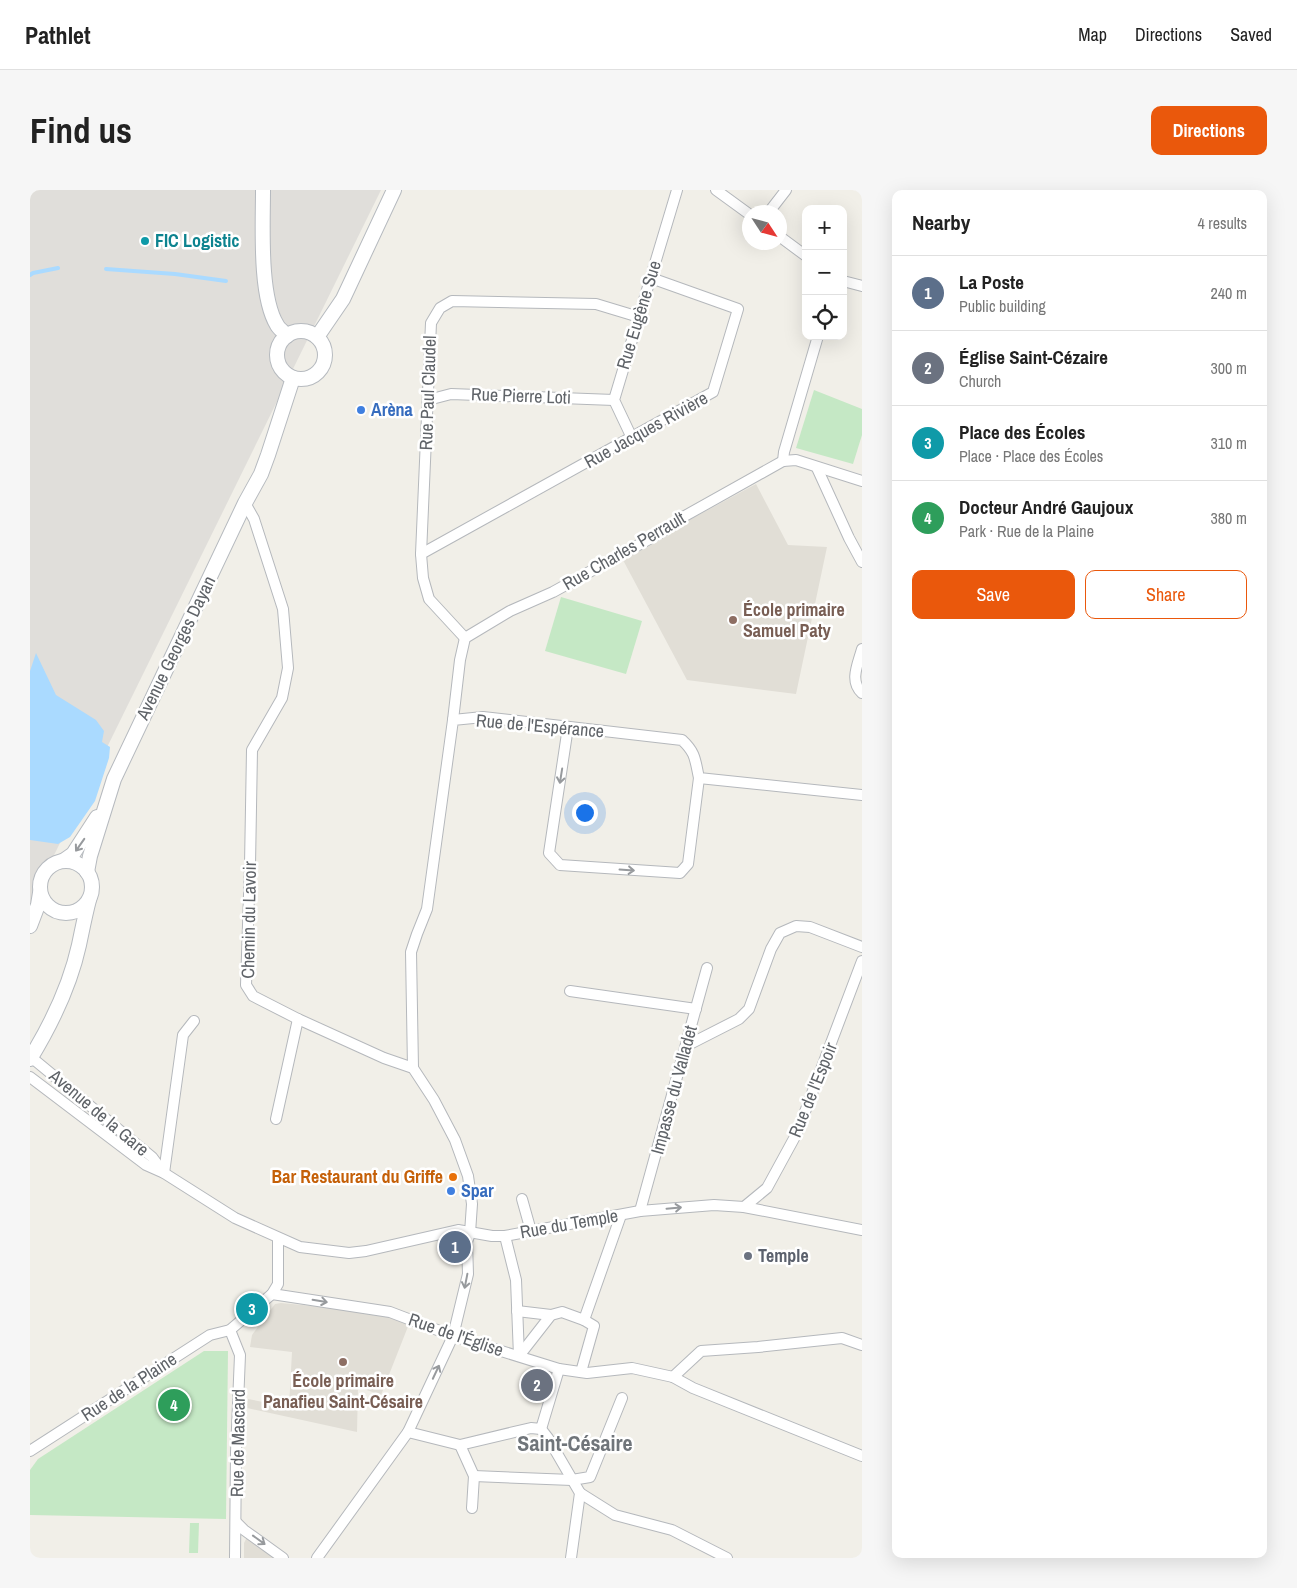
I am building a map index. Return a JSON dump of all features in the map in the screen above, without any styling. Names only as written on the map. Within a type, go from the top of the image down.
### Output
[{"type":"street","points":[[263,190],[264,279],[268,304],[277,325],[287,336]]},
{"type":"street","points":[[316,337],[343,299],[394,190]]},
{"type":"street","name":"Rue Eugène Sue","points":[[614,400],[677,190]]},
{"type":"street","points":[[716,190],[742,208]]},
{"type":"street","points":[[774,205],[786,190]]},
{"type":"street","points":[[787,241],[802,253]]},
{"type":"street","name":"Rue Jacques Rivière","points":[[421,554],[713,392],[738,309],[651,278]]},
{"type":"street","points":[[847,282],[862,286]]},
{"type":"street","name":"Rue Paul Claudel","points":[[465,638],[429,599],[423,578],[421,554],[432,323],[440,308],[452,301],[596,304],[639,317]]},
{"type":"street","points":[[294,332],[310,333],[316,337],[322,344],[325,354],[324,363],[319,371],[311,377],[302,379],[293,378],[285,374],[277,359],[281,342],[294,332]]},
{"type":"street","points":[[817,340],[783,461],[796,460],[816,468],[862,481]]},
{"type":"street","name":"Avenue Georges Dayan","points":[[87,872],[109,794],[126,753],[245,503],[261,474],[293,378]]},
{"type":"street","name":"Rue Pierre Loti","points":[[428,400],[451,394],[614,400]]},
{"type":"street","points":[[614,400],[632,438]]},
{"type":"street","name":"Rue Charles Perrault","points":[[465,638],[510,611],[553,592],[662,532],[683,517],[783,461]]},
{"type":"street","points":[[816,468],[848,538],[862,562]]},
{"type":"street","name":"Chemin du Lavoir","points":[[245,503],[254,519],[284,610],[288,668],[282,698],[252,750],[246,985],[253,996],[298,1019],[384,1058],[413,1068]]},
{"type":"street","points":[[453,720],[460,660],[465,638]]},
{"type":"street","points":[[862,649],[854,677],[858,690],[862,694]]},
{"type":"street","name":"Rue de l'Espérance","points":[[413,1068],[411,952],[428,909],[453,720],[483,717],[682,740],[691,748],[695,757],[699,778],[688,864],[680,873],[560,865],[549,853],[568,727]]},
{"type":"street","points":[[699,778],[862,795]]},
{"type":"street","name":"Avenue Georges Dayan","points":[[63,861],[73,854],[83,840],[109,794]]},
{"type":"street","points":[[30,927],[38,905],[40,885],[45,871],[52,865],[69,861],[79,865],[87,872],[92,885],[80,942],[67,986],[54,1018],[30,1058]]},
{"type":"street","points":[[40,893],[45,904],[58,912],[73,927],[80,942]]},
{"type":"street","points":[[30,927],[47,913],[75,912],[89,900]]},
{"type":"street","points":[[686,1046],[739,1019],[749,1009],[770,949],[780,933],[796,926],[810,927],[862,947]]},
{"type":"street","name":"Rue de l'Espoir","points":[[744,1206],[767,1188],[797,1133],[862,961]]},
{"type":"street","name":"Impasse du Valladet","points":[[640,1211],[707,968]]},
{"type":"street","points":[[570,991],[696,1009]]},
{"type":"street","points":[[276,1119],[298,1019]]},
{"type":"street","points":[[164,1173],[183,1035],[194,1021]]},
{"type":"street","name":"Avenue de la Gare","points":[[30,1058],[152,1157],[164,1173]]},
{"type":"street","points":[[317,1558],[408,1432],[453,1336],[468,1274],[467,1242],[470,1232],[472,1204],[468,1176],[455,1140],[434,1100],[413,1068]]},
{"type":"street","name":"Avenue de la Gare","points":[[30,1078],[146,1165],[164,1173],[235,1218],[278,1238]]},
{"type":"street","points":[[522,1199],[531,1231]]},
{"type":"street","name":"Rue du Temple","points":[[278,1238],[300,1247],[349,1254],[458,1230],[506,1236],[640,1211],[714,1205],[744,1206],[862,1230]]},
{"type":"street","points":[[584,1320],[621,1216]]},
{"type":"street","points":[[506,1236],[516,1280],[519,1356]]},
{"type":"street","points":[[230,1330],[272,1294],[278,1284],[278,1238]]},
{"type":"street","name":"Rue de l'Église","points":[[272,1294],[390,1312],[453,1336],[559,1369],[587,1373],[632,1368],[673,1377],[693,1388],[862,1456]]},
{"type":"street","points":[[517,1311],[551,1315],[562,1312],[594,1326],[581,1372]]},
{"type":"street","points":[[519,1356],[551,1315]]},
{"type":"street","name":"Rue de la Plaine","points":[[30,1451],[210,1335],[230,1330]]},
{"type":"street","name":"Rue de Mascard","points":[[230,1330],[240,1355],[236,1452],[236,1558]]},
{"type":"street","points":[[673,1377],[701,1351],[842,1338],[862,1345]]},
{"type":"street","points":[[540,1432],[559,1369]]},
{"type":"street","points":[[474,1476],[572,1480],[590,1476],[622,1398]]},
{"type":"street","points":[[408,1432],[460,1445],[540,1432]]},
{"type":"street","points":[[540,1432],[580,1493],[615,1515],[672,1530],[727,1558]]},
{"type":"street","points":[[460,1445],[474,1476],[472,1508]]},
{"type":"street","points":[[571,1558],[580,1493]]},
{"type":"street","points":[[236,1522],[283,1558]]},
{"type":"shaded area","points":[[30,190],[381,190],[30,904]]},
{"type":"shaded area","name":"École primaire Samuel Paty","points":[[756,484],[788,545],[827,547],[796,694],[687,680],[623,560],[668,536],[682,524]]},
{"type":"shaded area","name":"École primaire Panafieu Saint-Césaire","points":[[275,1304],[334,1308],[389,1317],[409,1324],[381,1395],[358,1387],[357,1432],[247,1408],[248,1399],[289,1407],[292,1352],[250,1347],[252,1335]]},
{"type":"shaded area","points":[[247,1537],[277,1558],[244,1558],[244,1543]]},
{"type":"green space","points":[[814,390],[862,409],[862,435],[853,464],[796,448]]},
{"type":"green space","points":[[561,597],[642,621],[626,674],[545,651]]},
{"type":"green space","points":[[204,1351],[228,1351],[226,1519],[30,1515],[30,1470],[38,1459]]},
{"type":"green space","points":[[190,1523],[199,1523],[198,1553],[189,1553]]},
{"type":"water","points":[[36,653],[56,695],[96,720],[104,731],[102,742],[110,747],[109,758],[95,801],[70,837],[58,844],[30,840],[30,671]]},
{"type":"waterway","points":[[30,275],[58,268]]},
{"type":"waterway","points":[[106,269],[175,274],[226,281]]},
{"type":"place","name":"FIC Logistic","points":[[145,241]]},
{"type":"place","name":"Arèna","points":[[361,410]]},
{"type":"place","name":"École primaire Samuel Paty","points":[[733,620]]},
{"type":"place","name":"Bar Restaurant du Griffe","points":[[453,1177]]},
{"type":"place","name":"Spar","points":[[451,1191]]},
{"type":"place","name":"La Poste","points":[[455,1247]]},
{"type":"place","name":"Temple","points":[[748,1256]]},
{"type":"place","name":"Place des Écoles","points":[[252,1309]]},
{"type":"place","name":"École primaire Panafieu Saint-Césaire","points":[[343,1362]]},
{"type":"place","name":"Église Saint-Cézaire","points":[[537,1385]]},
{"type":"place","name":"Docteur André Gaujoux","points":[[174,1405]]},
{"type":"district","name":"Saint-Césaire","points":[[575,1443]]}]
